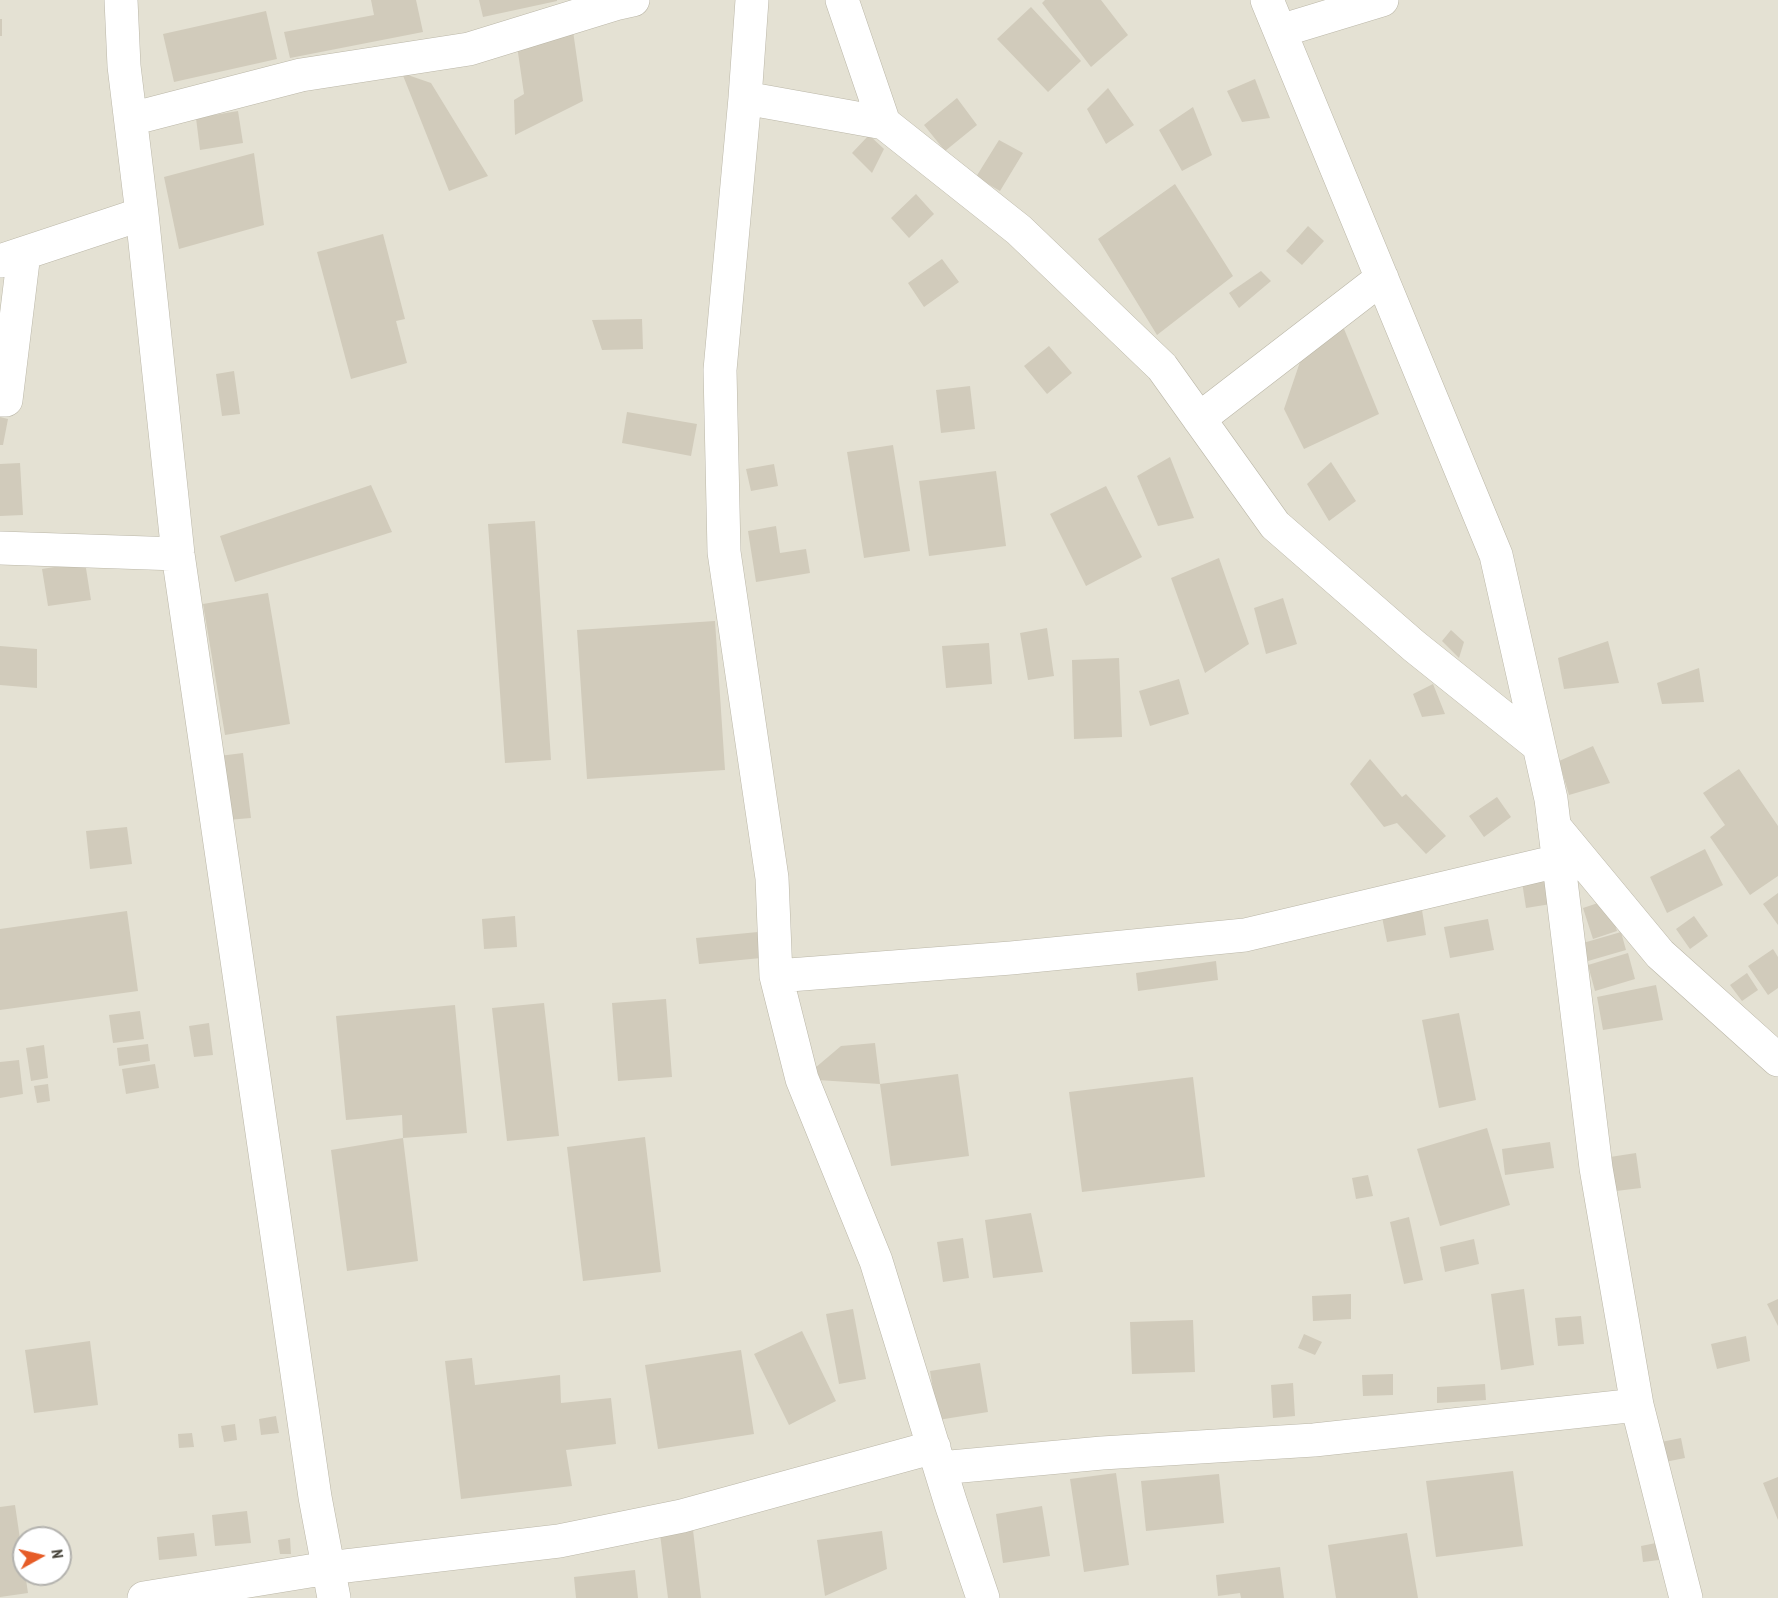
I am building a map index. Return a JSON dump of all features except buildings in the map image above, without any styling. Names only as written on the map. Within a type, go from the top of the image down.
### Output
[{"type":"street","points":[[121,0],[124,66],[178,554],[315,1497],[331,1583]]},
{"type":"street","points":[[131,119],[301,75],[470,49],[633,0]]},
{"type":"street","points":[[752,0],[720,370],[724,552],[771,878],[776,976],[802,1078],[876,1261],[983,1598]]},
{"type":"street","points":[[842,0],[884,123]]},
{"type":"street","points":[[1267,0],[1496,555],[1551,799],[1596,1168],[1637,1405],[1686,1598]]},
{"type":"street","points":[[1280,31],[1383,0]]},
{"type":"street","points":[[745,98],[884,123],[1019,230],[1162,368],[1275,525],[1414,646],[1539,746]]},
{"type":"street","points":[[0,400],[6,400],[12,257],[142,214]]},
{"type":"street","points":[[1199,419],[1382,278]]},
{"type":"street","points":[[0,549],[178,554]]},
{"type":"street","points":[[1554,826],[1660,954],[1778,1060]]},
{"type":"street","points":[[776,976],[1011,958],[1245,935],[1558,861]]},
{"type":"street","points":[[144,1598],[331,1583],[682,1516],[937,1458],[1102,1453],[1314,1440],[1637,1405]]},
{"type":"shaded area","points":[[0,0],[1778,0],[1778,1598],[0,1598]]}]
